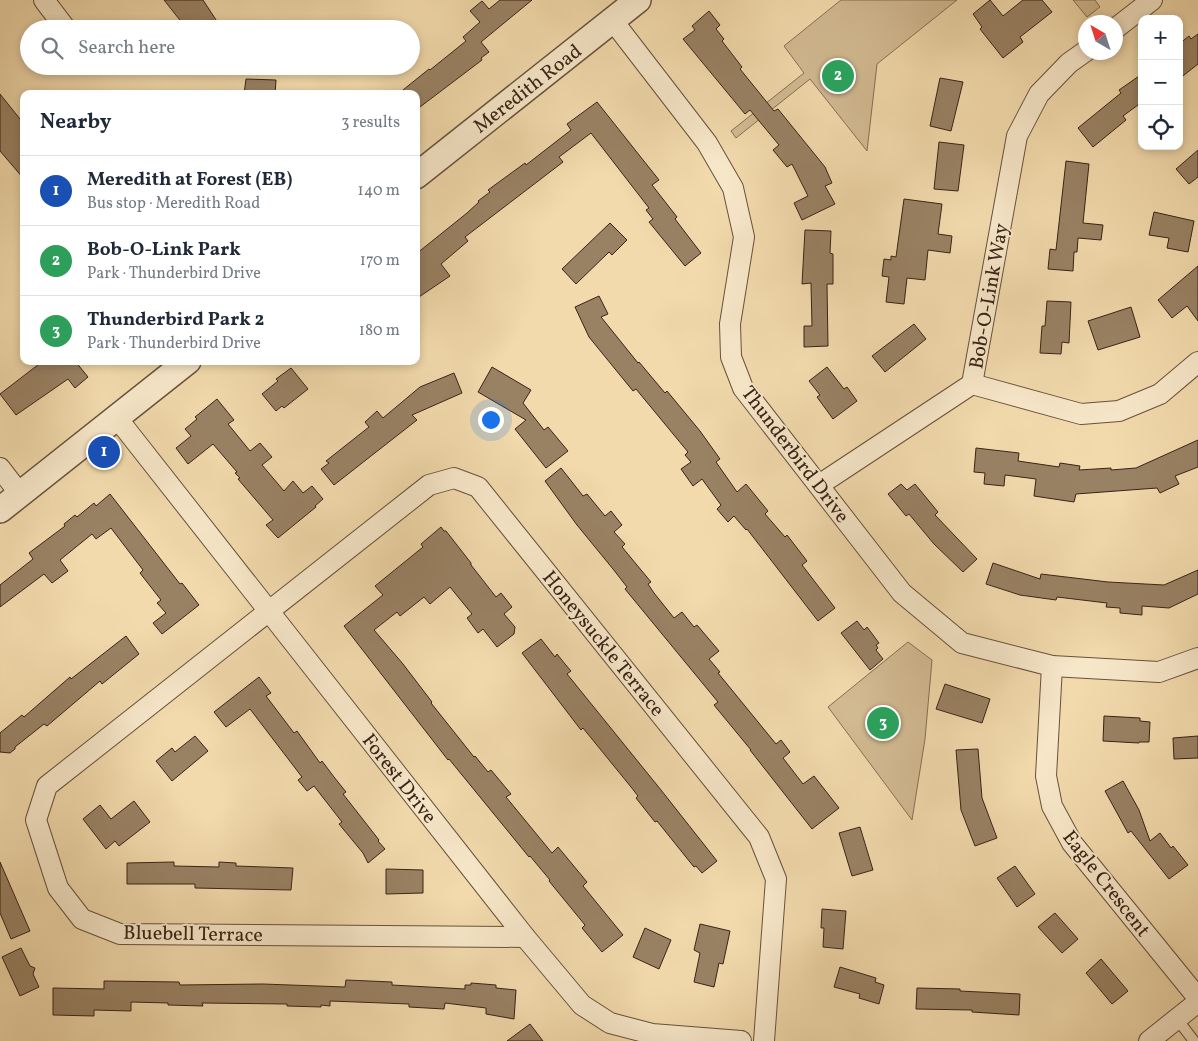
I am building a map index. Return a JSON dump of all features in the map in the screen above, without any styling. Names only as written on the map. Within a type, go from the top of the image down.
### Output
[{"type":"street","points":[[44,0],[59,20]]},
{"type":"street","name":"Meredith Road","points":[[420,172],[638,0]]},
{"type":"street","points":[[1123,23],[1152,0]]},
{"type":"street","name":"Thunderbird Drive","points":[[613,21],[707,143],[733,188],[744,237],[730,324],[731,357],[743,388],[902,593],[962,643],[1052,666],[1160,672],[1198,658]]},
{"type":"street","name":"Bob-O-Link Way","points":[[819,486],[972,384],[1017,136],[1039,94],[1069,63],[1078,57]]},
{"type":"street","points":[[972,384],[1081,414],[1119,411],[1160,394],[1198,362]]},
{"type":"street","points":[[0,510],[183,365]]},
{"type":"street","name":"Forest Drive","points":[[117,418],[525,938],[582,1005],[610,1023],[652,1034],[741,1041]]},
{"type":"street","points":[[0,468],[20,494]]},
{"type":"street","name":"Honeysuckle Terrace","points":[[269,612],[429,485],[454,478],[478,487],[759,837],[776,879],[764,1041]]},
{"type":"street","name":"Bluebell Terrace","points":[[269,612],[47,786],[36,820],[58,888],[82,919],[120,934],[525,938]]},
{"type":"street","name":"Eagle Crescent","points":[[1052,666],[1046,776],[1052,806],[1072,843],[1198,1000]]},
{"type":"street","points":[[1149,1041],[1198,1000]]},
{"type":"lane","points":[[1176,1019],[1194,1041]]},
{"type":"shaded area","points":[[841,0],[957,0],[877,64],[867,151],[810,79],[736,138],[731,131],[804,73],[784,46]]},
{"type":"shaded area","points":[[1073,0],[1095,0],[1100,7],[1090,15],[1085,15]]},
{"type":"shaded area","points":[[908,642],[932,660],[925,739],[912,820],[828,707]]},
{"type":"building","points":[[164,0],[203,0],[216,20],[180,20]]},
{"type":"building","points":[[500,0],[532,0],[481,42],[489,52],[481,58],[482,60],[420,107],[420,90],[403,90],[466,41],[463,37],[480,22],[470,11],[482,1],[489,9]]},
{"type":"building","points":[[990,0],[1003,16],[1023,0],[1042,0],[1052,12],[1020,37],[1023,42],[1003,58],[980,29],[982,27],[973,14]]},
{"type":"building","points":[[709,11],[720,25],[716,29],[724,39],[722,41],[742,67],[740,69],[774,111],[778,109],[825,167],[832,183],[825,186],[835,204],[802,220],[794,203],[808,196],[792,164],[787,167],[773,150],[779,145],[750,110],[745,114],[683,39],[695,30],[692,26]]},
{"type":"building","points":[[1198,34],[1198,64],[1183,76],[1183,41],[1189,36],[1191,39]]},
{"type":"building","points":[[1138,77],[1138,105],[1123,116],[1126,120],[1093,147],[1078,128],[1121,93],[1119,90]]},
{"type":"building","points":[[940,78],[963,82],[951,131],[930,126]]},
{"type":"building","points":[[246,79],[276,80],[275,90],[245,90]]},
{"type":"building","points":[[0,94],[20,119],[20,174],[0,151]]},
{"type":"building","points":[[597,102],[659,180],[652,185],[677,217],[675,219],[701,253],[685,266],[649,222],[653,219],[646,210],[649,208],[591,133],[559,157],[563,162],[465,237],[468,241],[441,264],[450,276],[420,296],[420,251],[467,213],[490,192],[488,190],[525,163],[526,165],[571,130],[567,124]]},
{"type":"building","points":[[939,142],[964,145],[958,191],[934,189]]},
{"type":"building","points":[[1198,150],[1198,177],[1189,184],[1176,169]]},
{"type":"building","points":[[1066,161],[1089,164],[1083,223],[1103,225],[1101,240],[1078,238],[1077,252],[1074,252],[1073,271],[1048,269],[1050,249],[1056,250]]},
{"type":"building","points":[[904,199],[942,204],[938,234],[952,236],[950,253],[928,250],[925,280],[907,278],[904,304],[886,302],[889,277],[882,276],[884,259],[891,260],[891,256],[896,257]]},
{"type":"building","points":[[1154,212],[1194,221],[1188,252],[1167,248],[1169,238],[1149,235]]},
{"type":"building","points":[[610,223],[627,240],[612,255],[609,252],[576,284],[562,269]]},
{"type":"building","points":[[805,230],[831,231],[830,253],[833,254],[833,284],[827,284],[828,346],[804,347],[804,326],[812,326],[811,283],[802,284]]},
{"type":"building","points":[[1198,266],[1198,321],[1187,306],[1172,318],[1158,300]]},
{"type":"building","points":[[599,296],[608,314],[601,317],[638,363],[665,393],[667,391],[700,431],[720,459],[716,462],[737,492],[746,484],[768,511],[765,514],[785,537],[787,535],[807,561],[802,565],[835,608],[818,621],[747,529],[734,516],[728,522],[717,509],[721,505],[702,479],[693,486],[681,469],[691,462],[685,455],[688,452],[636,389],[633,391],[589,337],[575,307]]},
{"type":"building","points":[[1047,301],[1071,302],[1069,343],[1062,342],[1061,354],[1040,353],[1042,326],[1045,326]]},
{"type":"building","points":[[1131,307],[1140,337],[1098,350],[1088,321]]},
{"type":"building","points":[[914,324],[926,339],[885,372],[872,356]]},
{"type":"building","points":[[38,365],[78,365],[88,377],[75,388],[68,379],[16,415],[0,394]]},
{"type":"building","points":[[492,367],[531,390],[523,403],[544,430],[548,427],[568,451],[546,468],[515,429],[526,420],[478,392]]},
{"type":"building","points":[[827,367],[844,389],[847,387],[857,401],[833,419],[817,397],[820,395],[809,381]]},
{"type":"building","points":[[291,368],[308,389],[284,408],[282,406],[276,411],[262,394],[278,381],[276,379]]},
{"type":"building","points":[[454,373],[462,393],[412,415],[417,420],[334,485],[321,469],[329,463],[326,461],[369,427],[365,422],[377,411],[383,418],[420,387]]},
{"type":"building","points":[[217,399],[234,420],[228,424],[250,451],[260,443],[272,457],[262,465],[284,491],[293,481],[303,493],[312,486],[323,499],[278,538],[266,525],[273,520],[238,479],[240,478],[235,473],[237,472],[213,444],[188,464],[176,448],[191,436],[185,429],[197,419],[195,417]]},
{"type":"building","points":[[1198,440],[1198,467],[1175,476],[1179,484],[1160,493],[1157,488],[1076,494],[1074,502],[1034,496],[1036,479],[1005,475],[1004,486],[984,484],[985,473],[974,472],[976,448],[1019,453],[1018,461],[1059,467],[1060,463],[1080,466],[1079,470],[1111,468],[1111,470],[1136,468]]},
{"type":"building","points":[[561,468],[583,496],[587,494],[605,516],[611,511],[622,525],[614,532],[625,544],[622,547],[651,582],[648,584],[674,618],[682,612],[694,627],[697,625],[719,651],[709,659],[720,672],[718,673],[776,744],[781,740],[790,752],[783,758],[803,784],[814,776],[839,808],[812,829],[714,705],[718,702],[625,589],[627,587],[577,525],[545,481]]},
{"type":"building","points":[[901,484],[907,490],[915,484],[938,512],[935,515],[977,559],[963,572],[934,544],[909,514],[906,516],[888,494]]},
{"type":"building","points":[[110,494],[180,584],[182,583],[199,605],[162,634],[153,623],[166,613],[157,603],[161,600],[140,573],[143,570],[111,528],[96,539],[92,534],[60,560],[68,571],[52,583],[44,574],[0,607],[0,585],[33,559],[29,553],[65,526],[64,524],[75,515],[77,517],[94,503],[96,506]]},
{"type":"building","points":[[441,527],[496,597],[501,593],[512,607],[504,614],[515,627],[514,634],[497,647],[483,629],[478,633],[467,618],[472,614],[450,587],[430,604],[424,597],[400,616],[397,612],[374,630],[403,664],[474,757],[488,772],[491,770],[511,794],[506,797],[552,853],[558,847],[587,882],[583,886],[623,935],[602,952],[582,928],[585,925],[550,880],[448,760],[344,626],[383,595],[375,586],[423,547],[421,544]]},
{"type":"building","points":[[993,563],[1040,579],[1041,574],[1108,582],[1164,585],[1198,570],[1198,594],[1169,608],[1142,606],[1142,615],[1120,613],[1120,608],[1106,607],[1107,603],[1057,597],[1056,600],[1020,595],[986,584]]},
{"type":"building","points":[[857,621],[864,630],[867,627],[879,643],[876,645],[878,648],[876,650],[883,659],[870,670],[841,633]]},
{"type":"building","points":[[126,636],[139,654],[102,684],[100,681],[47,726],[44,724],[10,753],[0,752],[0,733],[22,715],[24,717],[70,677],[71,679]]},
{"type":"building","points":[[541,639],[555,657],[557,654],[571,671],[567,674],[717,861],[702,873],[696,866],[694,867],[657,821],[655,822],[636,798],[638,796],[631,787],[583,728],[581,730],[522,653]]},
{"type":"building","points":[[259,677],[271,693],[266,696],[294,733],[297,731],[320,763],[322,761],[346,792],[343,794],[385,849],[368,863],[363,853],[339,824],[342,822],[314,786],[307,791],[298,780],[302,777],[250,709],[226,727],[214,712]]},
{"type":"building","points":[[945,684],[990,699],[982,723],[936,709]]},
{"type":"building","points":[[1104,716],[1140,718],[1140,721],[1150,722],[1149,742],[1103,741]]},
{"type":"building","points":[[195,736],[208,751],[172,781],[156,761],[172,748],[175,752]]},
{"type":"building","points":[[1198,736],[1198,758],[1174,759],[1173,738]]},
{"type":"building","points":[[978,749],[982,798],[997,838],[975,846],[961,810],[956,750]]},
{"type":"building","points":[[1123,781],[1139,810],[1150,841],[1160,833],[1171,848],[1173,846],[1188,865],[1169,879],[1131,831],[1128,833],[1105,791]]},
{"type":"building","points":[[134,801],[150,822],[119,846],[115,841],[106,849],[83,819],[100,805],[111,819]]},
{"type":"building","points":[[860,827],[873,870],[852,876],[839,833]]},
{"type":"building","points":[[0,862],[30,931],[11,939],[0,913]]},
{"type":"building","points":[[174,862],[174,866],[219,867],[219,862],[236,863],[236,866],[293,868],[291,890],[195,888],[195,884],[127,884],[127,863]]},
{"type":"building","points":[[1015,866],[1035,894],[1017,907],[997,878]]},
{"type":"building","points":[[386,869],[423,870],[423,893],[386,894]]},
{"type":"building","points":[[822,909],[846,911],[843,949],[823,947]]},
{"type":"building","points":[[1055,913],[1078,939],[1062,953],[1038,927]]},
{"type":"building","points":[[700,924],[730,931],[723,964],[719,963],[714,987],[694,982],[700,953],[694,950]]},
{"type":"building","points":[[645,928],[671,940],[659,969],[633,957]]},
{"type":"building","points":[[21,948],[30,966],[35,968],[33,974],[39,987],[20,996],[2,957]]},
{"type":"building","points":[[1101,959],[1128,991],[1112,1004],[1086,973]]},
{"type":"building","points":[[840,967],[876,978],[875,982],[884,985],[879,1004],[859,998],[860,994],[834,987]]},
{"type":"building","points":[[346,980],[392,982],[392,985],[465,989],[465,985],[471,985],[471,983],[496,985],[496,988],[516,990],[514,1019],[486,1014],[486,1008],[445,1003],[444,1009],[409,1007],[409,1004],[330,1001],[330,1006],[321,1005],[321,1007],[287,1006],[287,1004],[202,1003],[203,1006],[131,1002],[131,1011],[94,1010],[94,1016],[53,1015],[53,988],[104,989],[104,981],[179,982],[180,985],[263,984],[345,987]]},
{"type":"building","points":[[917,988],[960,989],[960,991],[1020,994],[1019,1015],[972,1012],[972,1010],[916,1009]]},
{"type":"building","points":[[530,1024],[543,1041],[507,1041]]},
{"type":"place","name":"Bob-O-Link Park","points":[[838,76]]},
{"type":"place","name":"Meredith at Forest (EB)","points":[[104,452]]},
{"type":"place","name":"Thunderbird Park 2","points":[[883,723]]}]
